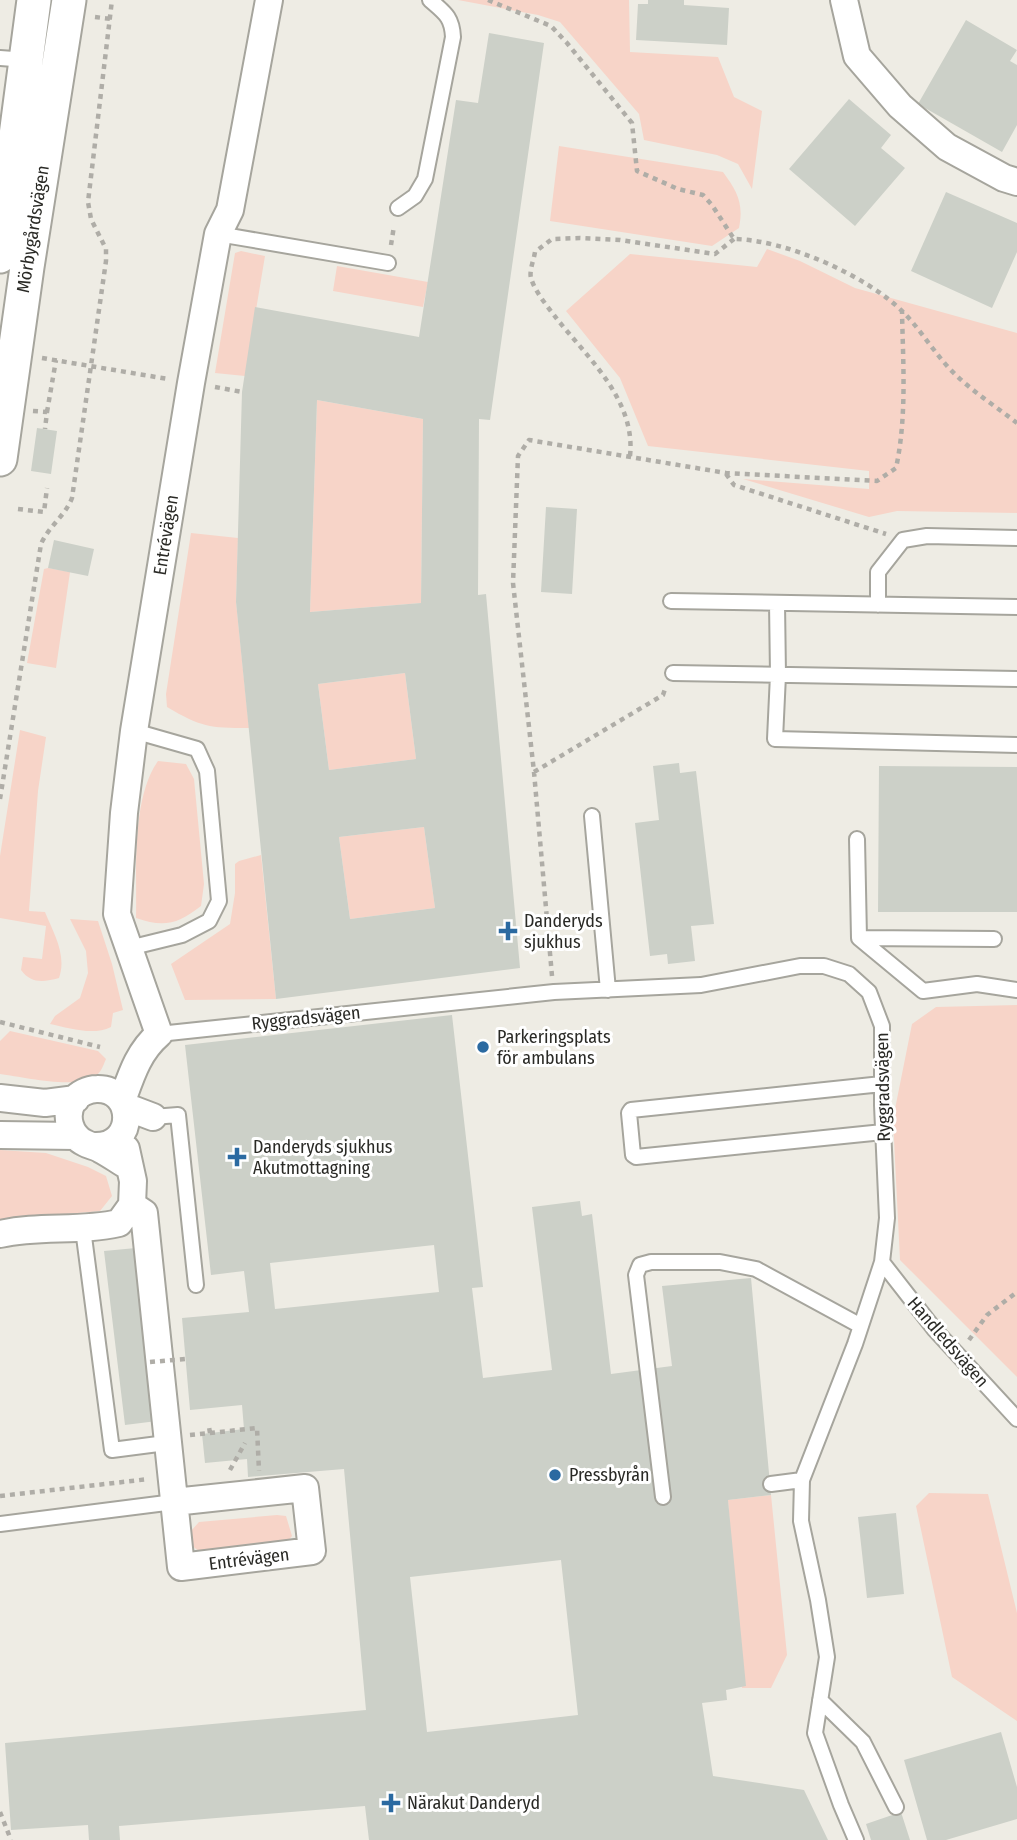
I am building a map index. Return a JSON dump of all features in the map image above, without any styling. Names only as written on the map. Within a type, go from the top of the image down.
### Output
[{"type":"street","name":"Mörbygårdsvägen","points":[[0,256],[7,210],[13,59],[34,0]]},
{"type":"street","name":"Mörbygårdsvägen","points":[[0,459],[69,0]]},
{"type":"street","name":"Entrévägen","points":[[159,1034],[117,914],[124,813],[134,731],[191,383],[218,234],[230,210],[270,0]]},
{"type":"street","points":[[844,0],[857,56],[900,106],[947,147],[1004,178],[1017,182]]},
{"type":"street","points":[[0,1135],[112,1143],[119,1111],[136,1062],[146,1045],[159,1034]]},
{"type":"street","points":[[0,1098],[45,1103],[76,1098],[88,1090],[119,1111],[153,1117]]},
{"type":"street","points":[[76,1098],[69,1110],[69,1120],[86,1141],[128,1166]]},
{"type":"street","points":[[0,1234],[15,1230],[83,1228],[119,1223],[132,1205],[133,1181],[119,1111]]},
{"type":"street","name":"Entrévägen","points":[[132,1205],[144,1213],[166,1443],[181,1567],[312,1551],[305,1488],[172,1489]]},
{"type":"lane","points":[[398,208],[415,196],[425,179],[453,37],[452,24],[447,15],[430,0]]},
{"type":"lane","points":[[0,167],[7,210]]},
{"type":"lane","points":[[218,234],[388,263]]},
{"type":"lane","points":[[878,605],[878,572],[903,540],[927,536],[1017,538]]},
{"type":"lane","points":[[671,601],[1017,607]]},
{"type":"lane","points":[[777,603],[775,739],[1017,745]]},
{"type":"lane","points":[[673,673],[1017,679]]},
{"type":"lane","points":[[129,948],[182,935],[209,921],[219,901],[207,771],[197,749],[134,731]]},
{"type":"lane","points":[[592,816],[608,990]]},
{"type":"lane","points":[[857,839],[859,938],[923,991],[977,984],[1017,990]]},
{"type":"lane","points":[[859,938],[993,939]]},
{"type":"lane","name":"Ryggradsvägen","points":[[159,1034],[554,992],[701,985],[800,966],[824,967],[849,974],[869,992],[882,1026],[887,1218],[882,1262],[861,1326],[802,1480],[801,1521],[827,1657],[815,1733],[856,1840]]},
{"type":"lane","points":[[882,1084],[631,1110],[629,1113],[633,1155],[636,1157],[883,1132]]},
{"type":"lane","points":[[153,1117],[178,1115],[196,1285]]},
{"type":"lane","points":[[83,1228],[111,1450],[166,1443]]},
{"type":"lane","points":[[663,1497],[636,1275],[640,1265],[651,1262],[720,1262],[756,1269],[861,1326]]},
{"type":"lane","name":"Handledsvägen","points":[[882,1262],[958,1355],[1017,1419]]},
{"type":"lane","points":[[771,1484],[802,1480]]},
{"type":"lane","points":[[0,1524],[172,1489]]},
{"type":"lane","points":[[820,1700],[863,1742],[896,1807]]},
{"type":"path","points":[[0,799],[41,544],[46,532],[67,509],[72,498],[92,366],[106,249],[91,219],[88,202],[112,0]]},
{"type":"path","points":[[488,0],[551,26],[632,123],[637,171],[678,189],[703,195],[734,239]]},
{"type":"path","points":[[388,263],[398,208]]},
{"type":"path","points":[[630,456],[632,438],[625,412],[612,386],[547,306],[530,276],[535,252],[552,239],[620,240],[715,254],[734,239],[750,239],[814,258],[852,274],[902,310],[958,377],[1017,423]]},
{"type":"path","points":[[554,992],[513,583],[518,456],[529,440],[726,474],[877,481],[896,468],[901,444],[904,377],[902,310]]},
{"type":"path","points":[[39,357],[242,392]]},
{"type":"path","points":[[45,429],[55,360]]},
{"type":"path","points":[[32,411],[47,412]]},
{"type":"path","points":[[726,474],[734,485],[903,540]]},
{"type":"path","points":[[18,509],[44,512],[47,488]]},
{"type":"path","points":[[534,772],[663,695],[673,673]]},
{"type":"path","points":[[0,1022],[100,1047]]},
{"type":"path","points":[[958,1355],[986,1315],[1017,1292]]},
{"type":"path","points":[[150,1362],[186,1359]]},
{"type":"path","points":[[210,1433],[257,1428],[259,1473],[272,1473]]},
{"type":"path","points":[[220,1472],[232,1470],[245,1443]]},
{"type":"path","points":[[0,1496],[172,1489]]},
{"type":"path","points":[[0,1812],[11,1840]]},
{"type":"shaded area","points":[[458,0],[629,0],[630,52],[718,57],[734,97],[762,111],[752,189],[738,164],[717,155],[644,140],[639,114],[560,22],[538,15]]},
{"type":"shaded area","points":[[559,146],[723,172],[738,198],[741,211],[739,228],[712,246],[550,221]]},
{"type":"shaded area","points":[[767,249],[800,261],[855,288],[1017,333],[1017,513],[897,511],[869,517],[743,479],[869,489],[869,471],[648,446],[620,378],[566,311],[630,254],[757,267]]},
{"type":"shaded area","points":[[241,251],[265,256],[245,376],[215,373],[235,253]]},
{"type":"shaded area","points":[[337,266],[428,282],[423,307],[333,291]]},
{"type":"shaded area","points":[[317,400],[423,419],[421,603],[310,612]]},
{"type":"shaded area","points":[[191,533],[238,538],[236,602],[249,728],[206,725],[167,707],[166,694]]},
{"type":"shaded area","points":[[44,569],[70,572],[56,668],[27,663]]},
{"type":"shaded area","points":[[405,673],[416,759],[329,770],[318,684]]},
{"type":"shaded area","points":[[20,730],[46,737],[38,791],[29,911],[45,912],[58,945],[61,969],[59,978],[38,981],[29,978],[21,970],[23,957],[42,959],[46,926],[0,918],[0,856]]},
{"type":"shaded area","points":[[158,761],[186,764],[194,779],[204,884],[201,906],[170,923],[155,923],[136,918],[139,816],[149,777]]},
{"type":"shaded area","points":[[424,827],[435,908],[350,919],[339,837]]},
{"type":"shaded area","points":[[261,855],[276,999],[185,1000],[171,964],[230,924],[235,893],[235,864]]},
{"type":"shaded area","points":[[70,919],[98,921],[112,964],[123,1010],[113,1013],[111,1027],[104,1030],[81,1030],[50,1024],[55,1016],[80,998],[88,973],[86,951]]},
{"type":"shaded area","points":[[1017,1005],[1017,1377],[900,1260],[893,1119],[912,1024],[936,1007]]},
{"type":"shaded area","points":[[10,1031],[98,1051],[106,1059],[96,1075],[74,1082],[0,1074],[0,1041]]},
{"type":"shaded area","points":[[0,1150],[46,1153],[88,1167],[106,1176],[112,1196],[100,1211],[0,1220]]},
{"type":"shaded area","points":[[929,1493],[988,1494],[1017,1613],[1017,1721],[952,1677],[916,1506]]},
{"type":"shaded area","points":[[771,1495],[787,1655],[771,1688],[742,1688],[728,1500]]},
{"type":"shaded area","points":[[286,1516],[292,1536],[286,1543],[202,1553],[192,1546],[191,1531],[199,1522]]},
{"type":"building","points":[[648,0],[684,0],[684,5],[729,8],[727,45],[636,40],[638,4],[648,4]]},
{"type":"building","points":[[966,20],[1017,50],[1010,61],[1017,65],[1017,125],[1002,152],[918,104]]},
{"type":"building","points":[[489,33],[544,43],[490,420],[479,419],[478,595],[486,594],[520,968],[276,999],[236,602],[242,392],[255,307],[419,337],[456,100],[478,103]],"holes":[[[317,400],[423,419],[421,603],[310,612]],[[405,673],[416,759],[329,770],[318,684]],[[424,827],[435,908],[350,919],[339,837]]]},
{"type":"building","points":[[849,99],[891,135],[881,148],[905,168],[855,226],[789,169]]},
{"type":"building","points":[[946,192],[1017,223],[1017,252],[992,308],[911,271]]},
{"type":"building","points":[[37,428],[57,431],[51,474],[31,471]]},
{"type":"building","points":[[546,507],[577,509],[572,594],[541,592]]},
{"type":"building","points":[[54,540],[94,549],[88,576],[48,568]]},
{"type":"building","points":[[679,763],[680,773],[696,771],[714,924],[691,926],[695,961],[668,964],[667,954],[650,956],[635,823],[659,820],[653,766]]},
{"type":"building","points":[[879,766],[1017,767],[1017,912],[878,912]]},
{"type":"building","points":[[452,1015],[483,1287],[472,1288],[483,1378],[552,1370],[532,1207],[580,1201],[582,1216],[592,1214],[611,1374],[672,1366],[662,1286],[751,1278],[771,1495],[728,1500],[746,1686],[726,1690],[727,1700],[702,1703],[713,1776],[804,1790],[828,1840],[369,1840],[365,1806],[119,1826],[120,1840],[89,1840],[88,1825],[11,1830],[5,1743],[366,1710],[344,1469],[248,1477],[247,1459],[205,1463],[202,1434],[244,1429],[242,1405],[190,1410],[182,1318],[249,1312],[244,1271],[211,1275],[185,1045]],"holes":[[[434,1245],[439,1292],[275,1309],[270,1263]],[[561,1560],[578,1715],[427,1732],[410,1577]]]},
{"type":"building","points":[[136,1248],[157,1421],[125,1425],[104,1251]]},
{"type":"building","points":[[896,1513],[904,1594],[867,1598],[858,1517]]},
{"type":"building","points":[[1001,1732],[1017,1787],[1017,1819],[946,1840],[927,1840],[904,1760]]},
{"type":"building","points":[[901,1812],[910,1840],[871,1840],[866,1824]]},
{"type":"place","name":"Danderyds sjukhus","points":[[508,931]]},
{"type":"place","name":"Parkeringsplats för ambulans","points":[[483,1047]]},
{"type":"place","name":"Danderyds sjukhus Akutmottagning","points":[[237,1157]]},
{"type":"place","name":"Pressbyrån","points":[[555,1475]]},
{"type":"place","name":"Närakut Danderyd","points":[[391,1803]]}]
